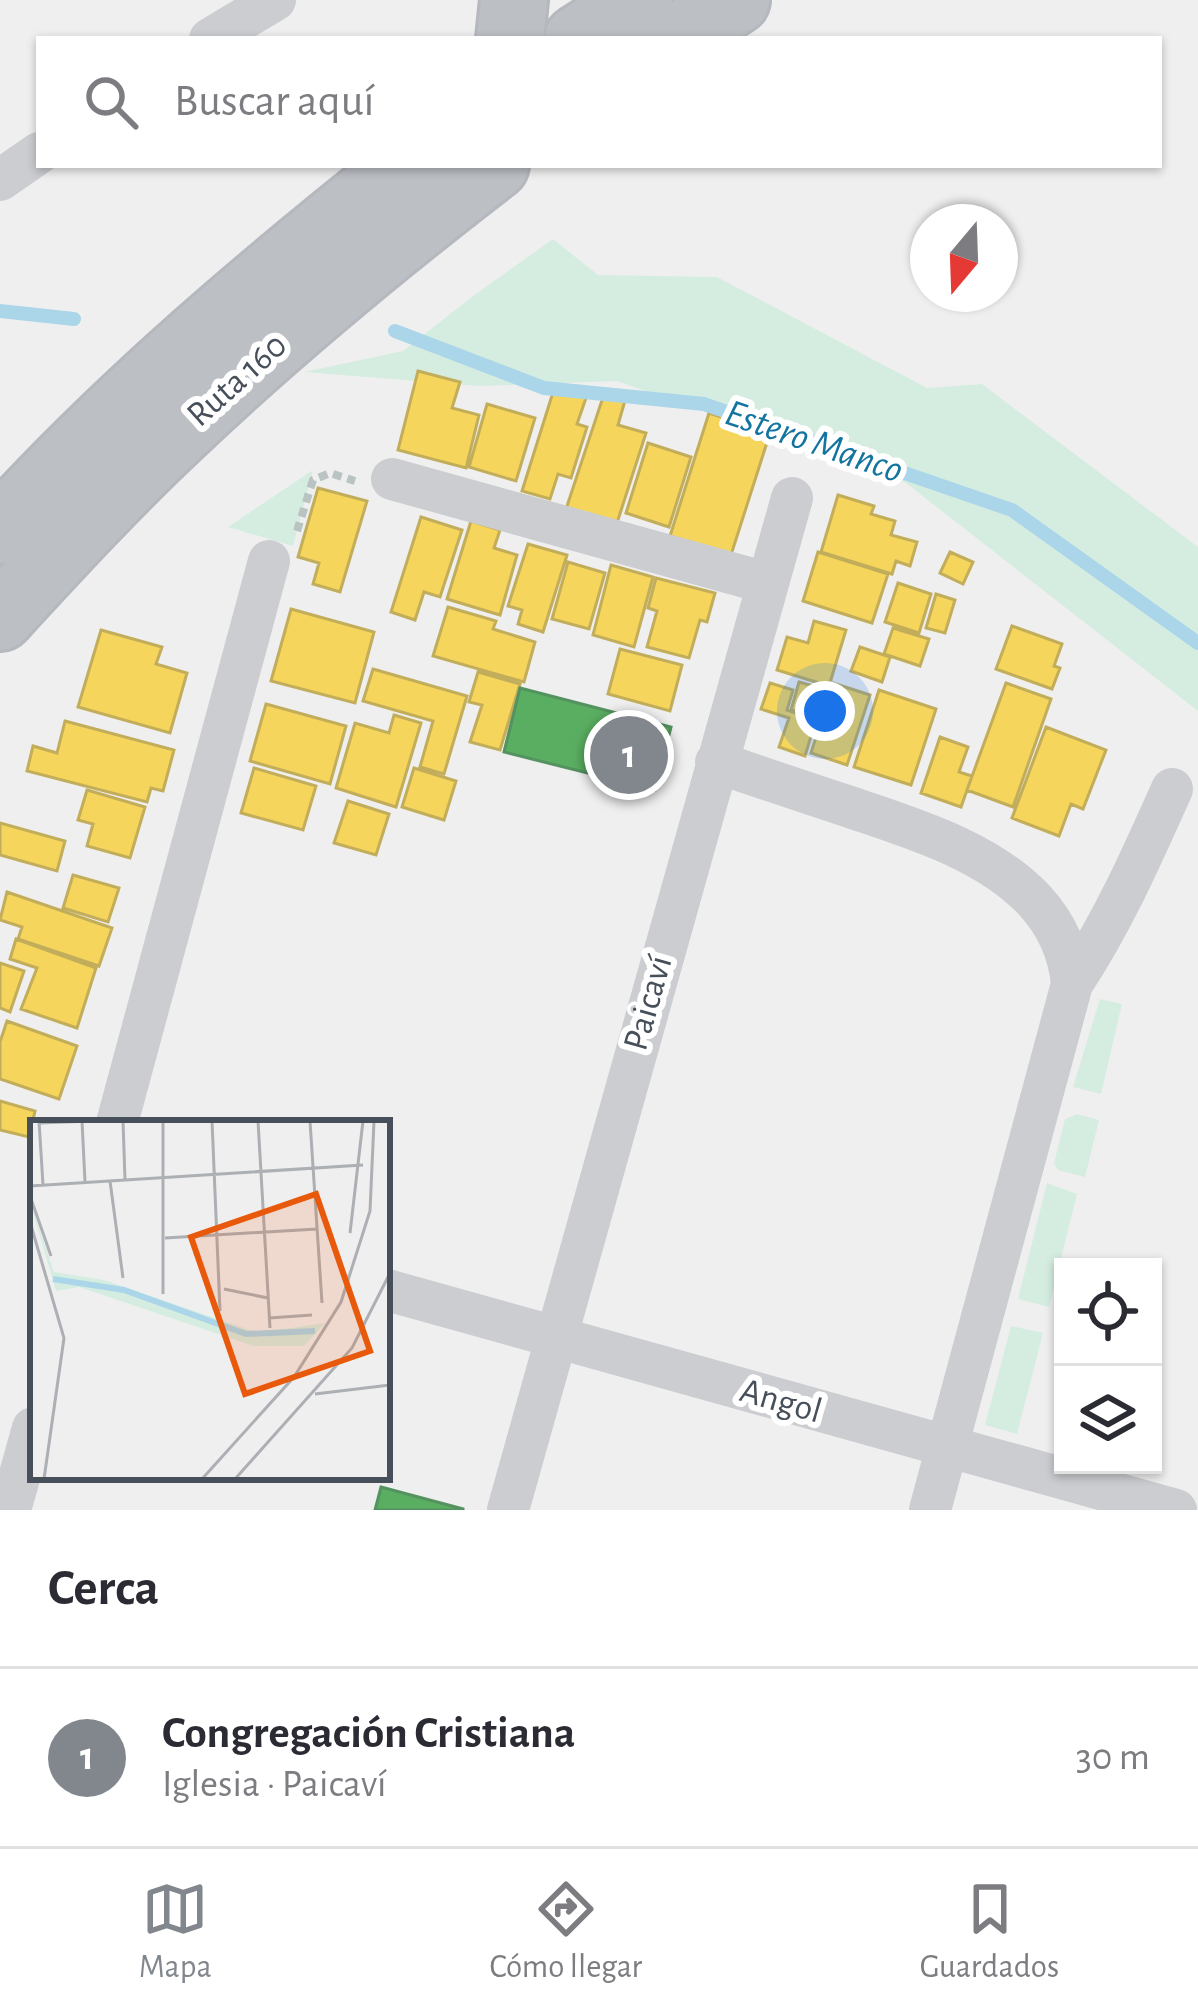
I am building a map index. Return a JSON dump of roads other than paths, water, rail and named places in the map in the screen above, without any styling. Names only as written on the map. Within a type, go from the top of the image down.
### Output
[{"type":"highway","points":[[510,36],[514,0]]},
{"type":"highway","points":[[583,36],[639,0]]},
{"type":"highway","points":[[681,36],[736,0]]},
{"type":"highway","name":"Ruta 160","points":[[0,530],[182,349],[400,168]]},
{"type":"highway","name":"Ruta 160","points":[[0,617],[180,431],[350,279],[491,168]]},
{"type":"street","points":[[215,36],[275,0]]},
{"type":"street","points":[[0,180],[36,154]]},
{"type":"street","points":[[392,479],[767,583]]},
{"type":"street","name":"Paicaví","points":[[508,1510],[792,498]]},
{"type":"street","points":[[118,1120],[269,561]]},
{"type":"street","points":[[716,762],[919,832],[993,868],[1034,899],[1048,917],[1070,961],[1072,983]]},
{"type":"street","points":[[930,1510],[1072,983],[1100,943],[1172,789]]},
{"type":"street","name":"Angol","points":[[390,1291],[1175,1510]]},
{"type":"street","points":[[10,1510],[30,1439]]},
{"type":"waterway","name":"Estero Manco","points":[[0,311],[74,319]]},
{"type":"waterway","name":"Estero Manco","points":[[395,331],[544,388],[704,404],[1012,510],[1198,643]]},
{"type":"place","name":"Congregación Cristiana","points":[[629,755]]}]
